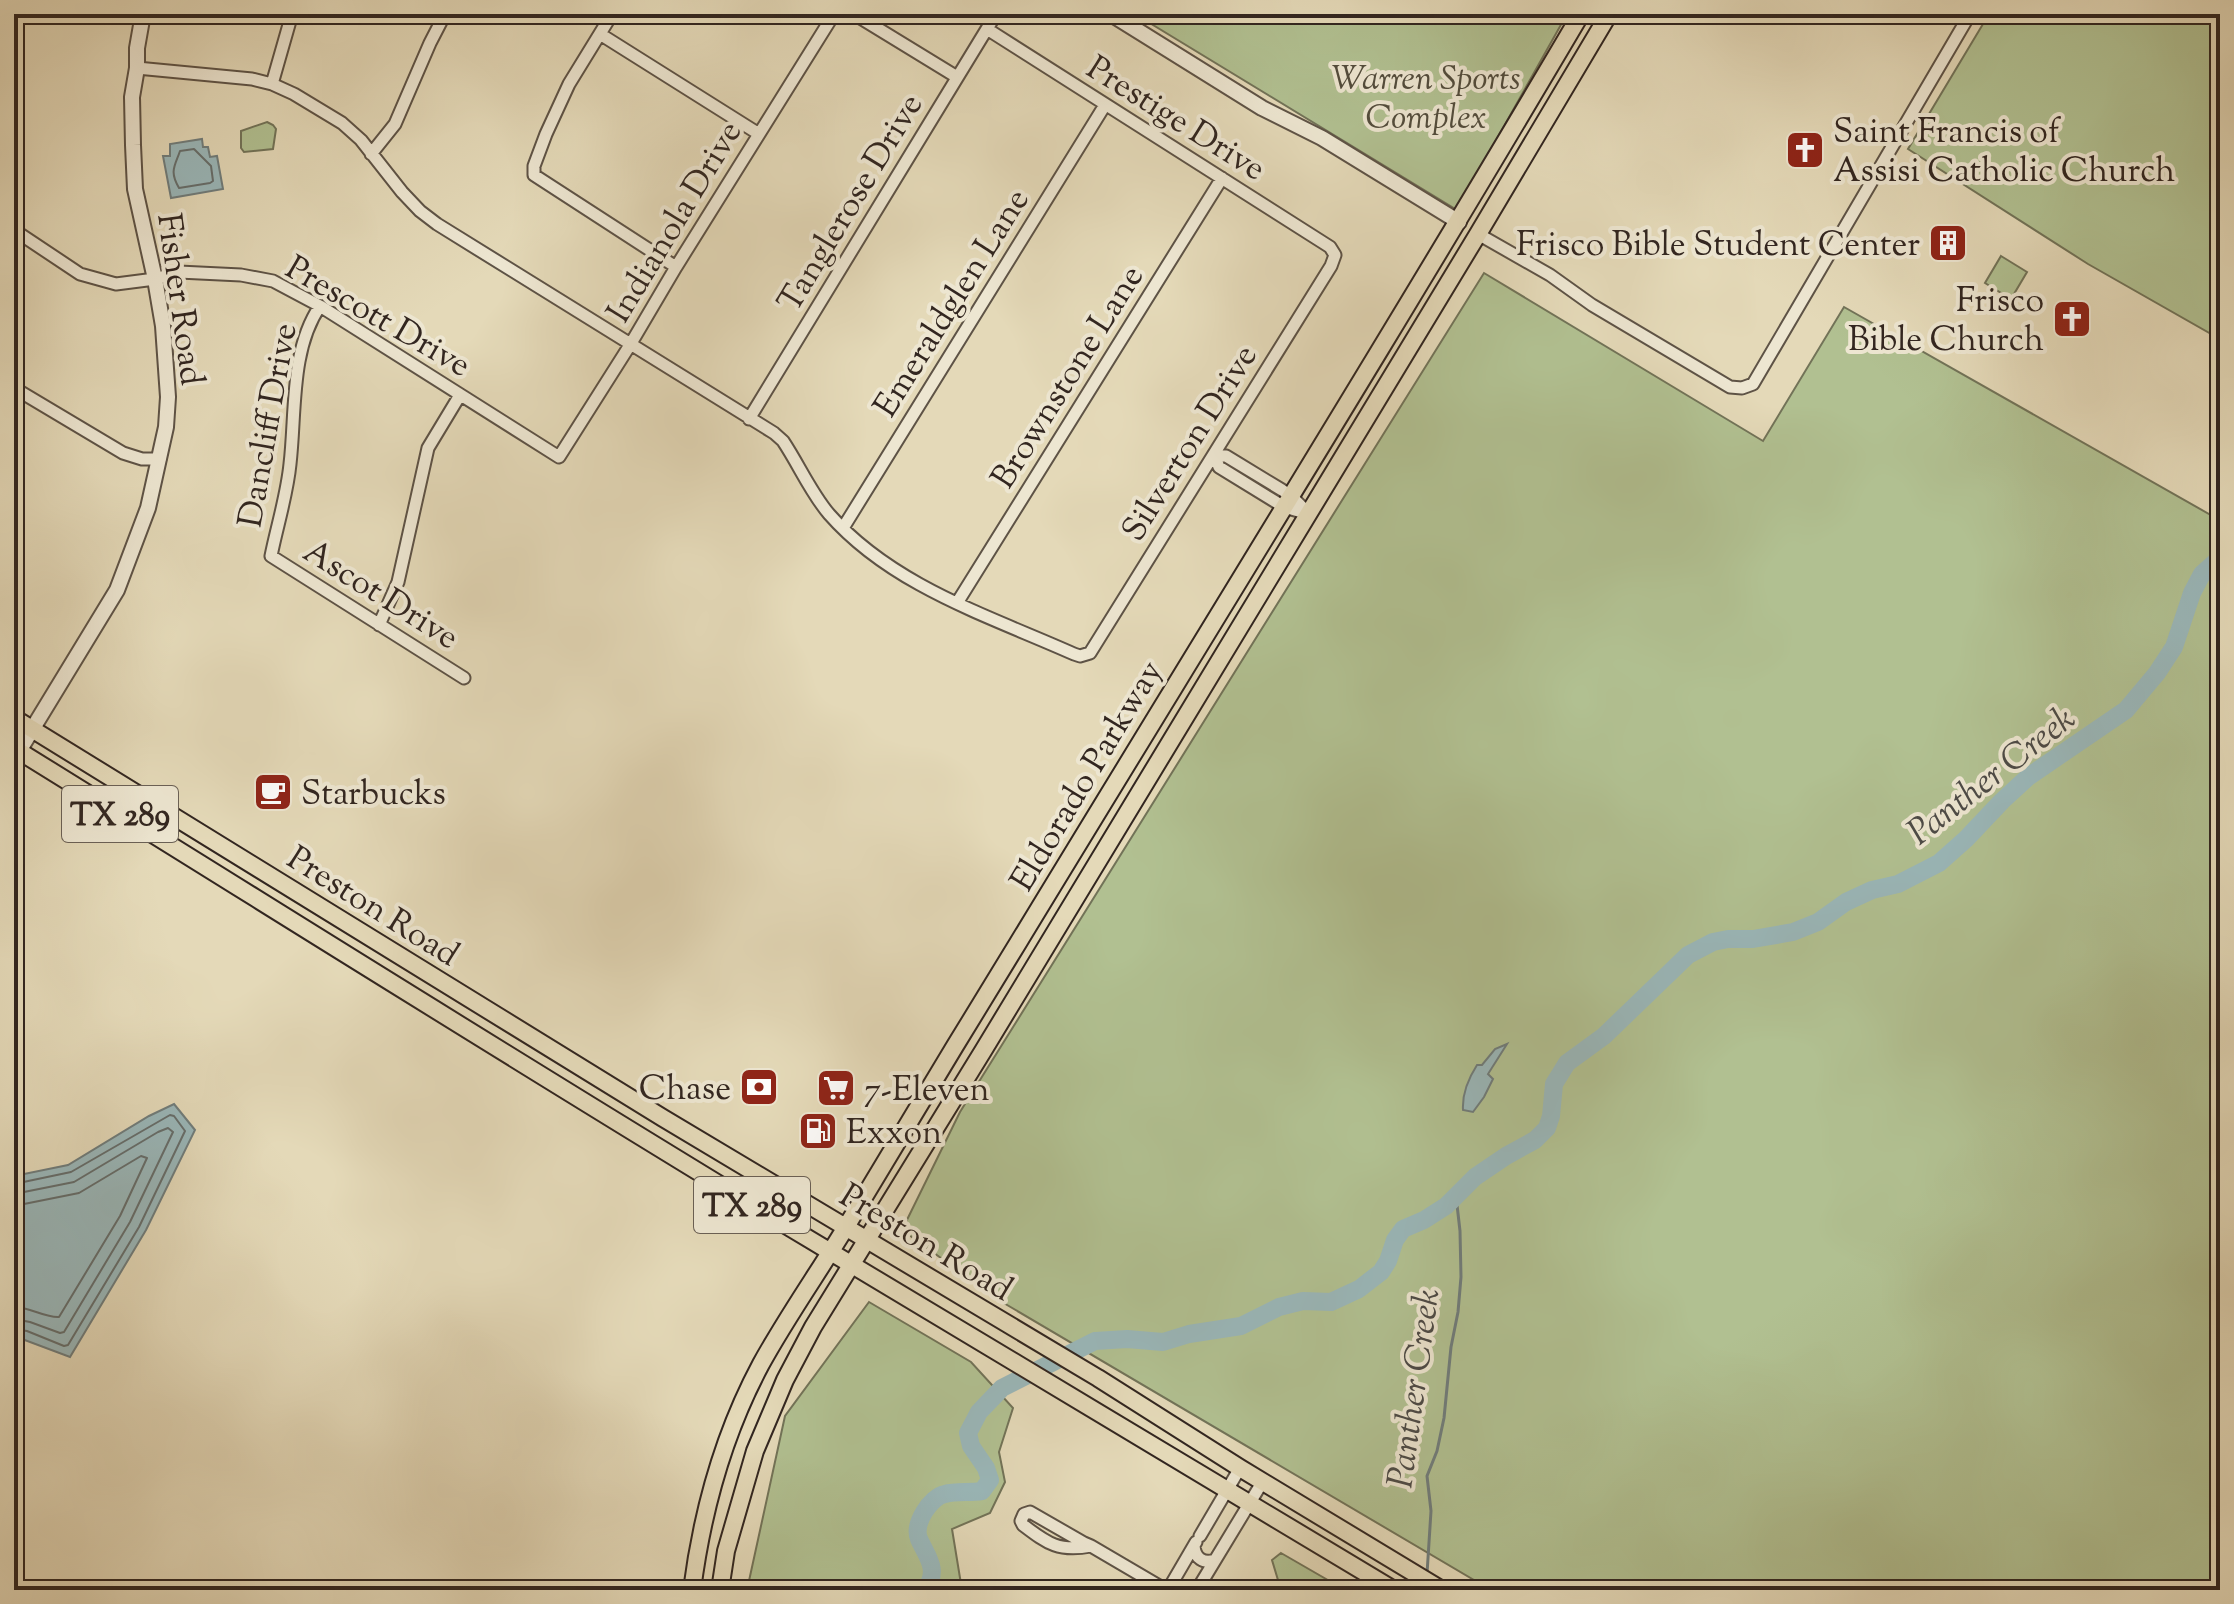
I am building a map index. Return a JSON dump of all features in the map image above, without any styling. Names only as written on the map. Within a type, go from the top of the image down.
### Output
[{"type":"main road","name":"Eldorado Parkway","points":[[693,1585],[708,1505],[730,1435],[759,1369],[1583,14]]},
{"type":"main road","points":[[1583,14],[1606,19]]},
{"type":"main road","name":"Eldorado Parkway","points":[[721,1587],[726,1551],[755,1451],[793,1364],[813,1327],[1309,514],[1606,19]]},
{"type":"main road","points":[[1459,222],[1478,234]]},
{"type":"main road","name":"Preston Road","points":[[14,718],[567,1059],[1098,1378],[1442,1590]]},
{"type":"main road","name":"Preston Road","points":[[17,749],[553,1083],[1394,1590]]},
{"type":"main road","points":[[1067,862],[1089,874]]},
{"type":"main road","points":[[316,934],[328,913]]},
{"type":"main road","points":[[960,1037],[983,1051]]},
{"type":"main road","points":[[553,1083],[567,1059]]},
{"type":"street","name":"Fisher Road","points":[[17,749],[32,730],[117,590],[148,508],[166,427],[168,397],[163,326],[135,189],[132,97],[143,14]]},
{"type":"street","points":[[272,84],[292,14]]},
{"type":"street","points":[[371,154],[395,124],[445,14]]},
{"type":"street","points":[[612,14],[569,84],[546,134],[534,166],[534,175],[676,267]]},
{"type":"street","name":"Indianola Drive","points":[[559,457],[834,14]]},
{"type":"street","points":[[854,14],[957,77]]},
{"type":"street","name":"Tanglerose Drive","points":[[749,419],[996,14]]},
{"type":"street","points":[[1111,14],[1244,97],[1322,138],[1459,222]]},
{"type":"street","points":[[1478,234],[1730,387],[1742,388],[1753,384],[1970,14]]},
{"type":"street","name":"Prestige Drive","points":[[987,29],[1330,247],[1335,255]]},
{"type":"street","points":[[600,34],[759,134]]},
{"type":"street","points":[[137,68],[227,76],[272,84],[318,107],[361,140],[420,211],[437,224],[774,433],[783,441],[824,507],[843,528],[879,561],[957,603]]},
{"type":"street","name":"Emeraldglen Lane","points":[[843,528],[1105,105]]},
{"type":"street","name":"Brownstone Lane","points":[[957,603],[1222,178]]},
{"type":"street","name":"Prescott Drive","points":[[14,230],[80,274],[98,281],[116,284],[179,272],[241,275],[273,281],[320,306],[559,457]]},
{"type":"street","name":"Silverton Drive","points":[[957,603],[1074,654],[1085,656],[1090,653],[1335,255]]},
{"type":"street","name":"Dancliff Drive","points":[[271,556],[290,468],[303,344],[312,317],[320,306]]},
{"type":"street","points":[[14,388],[123,453],[142,459],[160,459]]},
{"type":"street","points":[[379,625],[398,582],[428,448],[460,395]]},
{"type":"street","points":[[1214,455],[1226,456],[1309,514]]},
{"type":"street","name":"Ascot Drive","points":[[271,556],[464,678]]},
{"type":"street","points":[[1091,1546],[1074,1550],[1059,1548],[1023,1525],[1021,1518],[1030,1512],[1091,1546],[1167,1590],[1240,1468]]},
{"type":"street","points":[[1197,1590],[1263,1481]]},
{"type":"street","points":[[1197,1541],[1195,1553],[1200,1559],[1207,1562],[1215,1560]]},
{"type":"green space","name":"Warren Sports Complex","points":[[1135,14],[1567,14],[1457,210]]},
{"type":"green space","points":[[1989,14],[2220,14],[2220,339],[2088,264],[1908,149]]},
{"type":"green space","points":[[267,122],[276,129],[273,149],[244,152],[241,148],[241,131]]},
{"type":"green space","points":[[2001,256],[2027,272],[2011,299],[1985,283]]},
{"type":"green space","points":[[1484,273],[1763,441],[1844,307],[2216,518],[2220,513],[2220,1590],[1491,1590],[1002,1302],[902,1230],[960,1112]]},
{"type":"green space","points":[[869,1302],[971,1362],[1013,1408],[999,1452],[1005,1482],[990,1513],[952,1529],[962,1590],[747,1590],[785,1416]]},
{"type":"green space","points":[[1281,1553],[1345,1590],[1281,1590],[1272,1560]]},
{"type":"water","points":[[202,139],[210,157],[217,156],[223,189],[171,198],[163,156],[170,156],[170,144]]},
{"type":"water","points":[[1507,1044],[1488,1074],[1493,1079],[1484,1097],[1473,1112],[1463,1110],[1466,1086],[1477,1065],[1482,1065],[1495,1049]]},
{"type":"water","points":[[174,1104],[195,1130],[146,1230],[70,1357],[14,1336],[14,1176],[68,1165]]},
{"type":"waterway","name":"Panther Creek","points":[[925,1590],[932,1570],[919,1539],[918,1526],[929,1506],[939,1496],[982,1491],[990,1480],[971,1446],[968,1433],[979,1412],[1002,1388],[1095,1341],[1127,1339],[1163,1342],[1189,1334],[1241,1326],[1279,1307],[1303,1301],[1331,1302],[1359,1289],[1381,1272],[1403,1229],[1446,1206],[1475,1177],[1535,1140],[1547,1128],[1554,1084],[1567,1063],[1604,1036],[1688,955],[1713,942],[1793,932],[1818,922],[1846,902],[1872,890],[1898,884],[1939,863],[2028,777],[2126,710],[2174,647],[2192,593],[2202,574],[2220,558]]},
{"type":"waterway","name":"Panther Creek","points":[[1427,1574],[1431,1511],[1427,1476],[1437,1451],[1444,1418],[1461,1277],[1456,1196]]},
{"type":"place","name":"Saint Francis of Assisi Catholic Church","points":[[1805,150]]},
{"type":"place","name":"Frisco Bible Student Center","points":[[1948,243]]},
{"type":"place","name":"Frisco Bible Church","points":[[2072,319]]},
{"type":"place","name":"Starbucks","points":[[273,792]]},
{"type":"place","name":"Chase","points":[[759,1087]]},
{"type":"place","name":"7-Eleven","points":[[836,1088]]},
{"type":"place","name":"Exxon","points":[[818,1131]]}]
